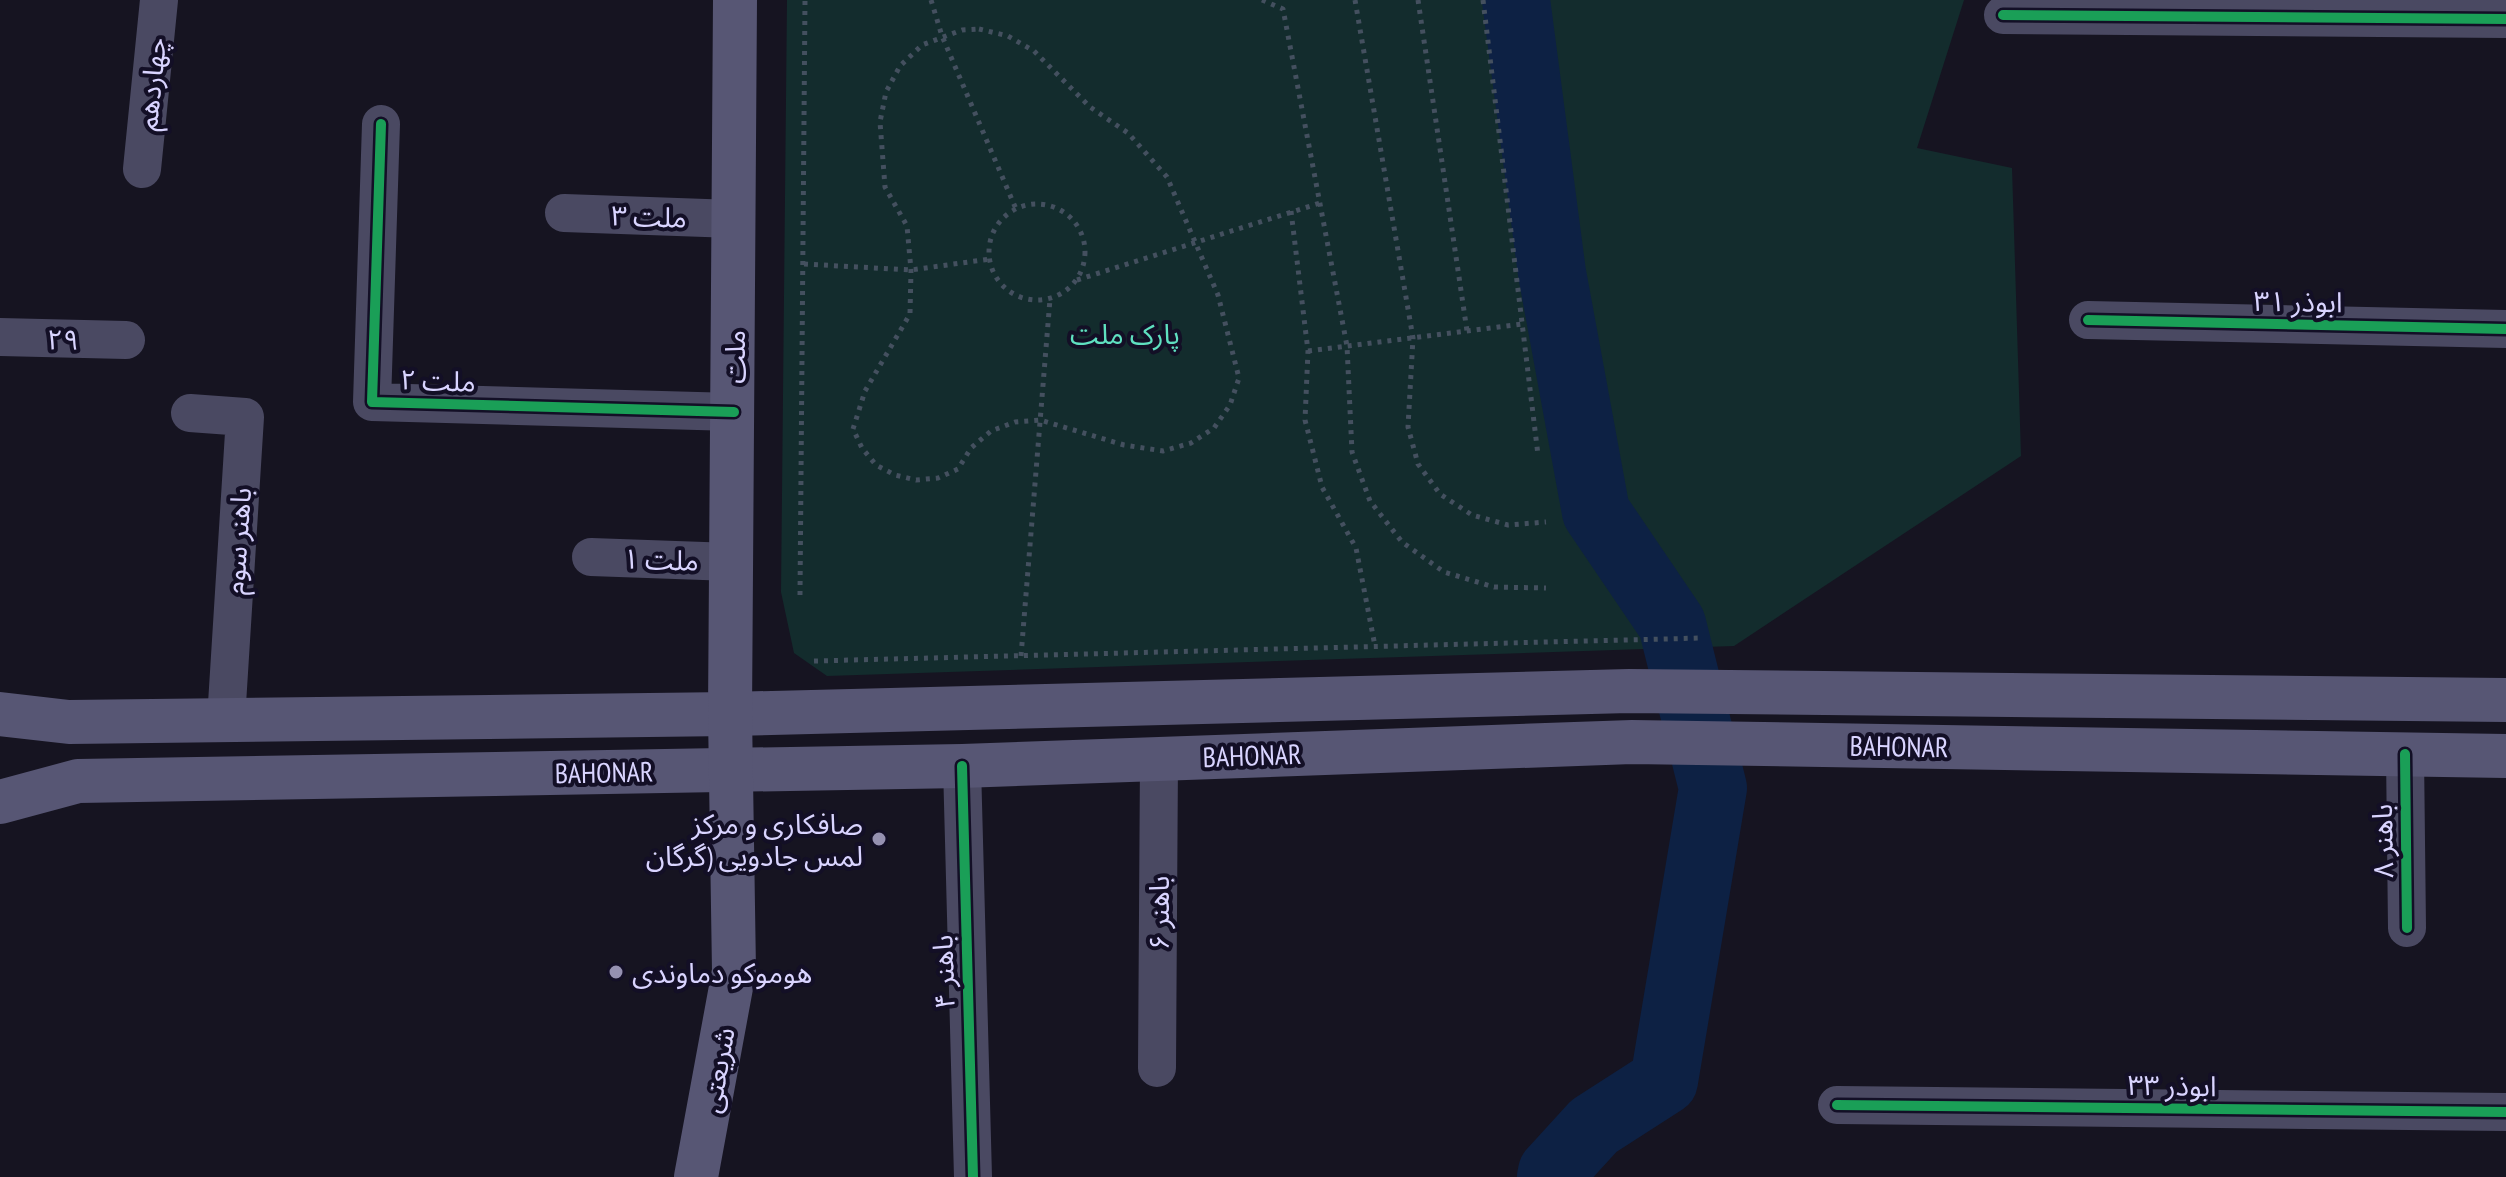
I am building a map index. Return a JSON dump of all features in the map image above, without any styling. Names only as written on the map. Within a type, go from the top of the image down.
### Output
[{"type":"main road","name":"ملت","points":[[730,714],[735,0]]},
{"type":"main road","name":"BAHONAR","points":[[0,714],[69,722],[730,714],[1629,691],[2506,700]]},
{"type":"main road","name":"شریعتی","points":[[696,1177],[734,971],[730,714]]},
{"type":"main road","name":"BAHONAR","points":[[0,802],[78,781],[962,766],[1632,742],[2506,756]]},
{"type":"street","name":"چهاردهم","points":[[142,169],[159,0]]},
{"type":"street","points":[[2003,15],[2506,19]]},
{"type":"street","name":"۲ ملت","points":[[381,124],[372,402],[734,412]]},
{"type":"street","name":"۳ ملت","points":[[564,213],[734,219]]},
{"type":"street","name":"ابوذر ۳۱","points":[[2088,320],[2506,329]]},
{"type":"street","name":"۲۹","points":[[0,337],[126,340]]},
{"type":"street","name":"باهنر سوم","points":[[190,413],[245,417],[226,720]]},
{"type":"street","name":"ملت ۱","points":[[591,557],[732,562]]},
{"type":"street","name":"۸ باهنر","points":[[2405,754],[2407,928]]},
{"type":"street","name":"۶ باهنر","points":[[1157,1068],[1159,759]]},
{"type":"street","name":"۴ باهنر","points":[[962,766],[973,1177]]},
{"type":"street","name":"ابوذر ۳۳","points":[[1837,1105],[2506,1112]]},
{"type":"path","points":[[800,595],[805,0]]},
{"type":"path","points":[[931,0],[942,36],[1016,209]]},
{"type":"path","points":[[1262,0],[1283,9],[1347,346],[1352,452],[1370,501],[1402,542],[1444,572],[1494,587],[1546,588]]},
{"type":"path","points":[[1355,0],[1413,338],[1408,427],[1418,464],[1440,494],[1472,515],[1508,525],[1546,522]]},
{"type":"path","points":[[1418,0],[1467,331]]},
{"type":"path","points":[[1483,0],[1538,455]]},
{"type":"path","points":[[979,29],[1008,36],[1034,51],[1090,107],[1128,133],[1167,177],[1197,242],[1218,295],[1239,378],[1230,405],[1214,428],[1191,443],[1163,451],[1124,445],[1040,420],[1015,422],[991,431],[971,448],[958,469],[938,478],[916,480],[895,475],[876,465],[862,448],[853,429],[865,391],[910,314],[911,270],[907,226],[885,187],[880,122],[886,92],[900,66],[922,45],[962,30],[979,29]]},
{"type":"path","points":[[1077,280],[1320,203]]},
{"type":"path","points":[[1033,204],[1051,206],[1067,214],[1079,228],[1085,245],[1084,264],[1077,280],[1065,292],[1050,299],[1030,299],[1011,292],[997,278],[990,259],[991,239],[1000,222],[1016,209],[1033,204]]},
{"type":"path","points":[[1291,211],[1308,351],[1305,420],[1322,487],[1356,548],[1375,646]]},
{"type":"path","points":[[804,264],[911,270],[990,259]]},
{"type":"path","points":[[1021,656],[1050,299]]},
{"type":"path","points":[[1308,351],[1522,324]]},
{"type":"path","points":[[814,661],[1702,638]]},
{"type":"green space","name":"پارک ملت","points":[[787,0],[1964,0],[1917,148],[2012,168],[2021,456],[1734,646],[827,676],[794,653],[781,592]]},
{"type":"waterway","points":[[1516,0],[1552,273],[1596,512],[1672,624],[1713,788],[1664,1081],[1594,1126],[1552,1172],[1551,1177]]},
{"type":"cycle path","points":[[2003,15],[2506,19]]},
{"type":"cycle path","points":[[381,124],[372,402],[734,412]]},
{"type":"cycle path","points":[[2088,320],[2506,329]]},
{"type":"cycle path","points":[[2405,754],[2407,928]]},
{"type":"cycle path","points":[[962,766],[973,1177]]},
{"type":"cycle path","points":[[1837,1105],[2506,1112]]},
{"type":"place","name":"صافکاری و مرکز لمس جادویی (گرگان","points":[[879,839]]},
{"type":"place","name":"هوموکو دماوندی","points":[[616,972]]}]
